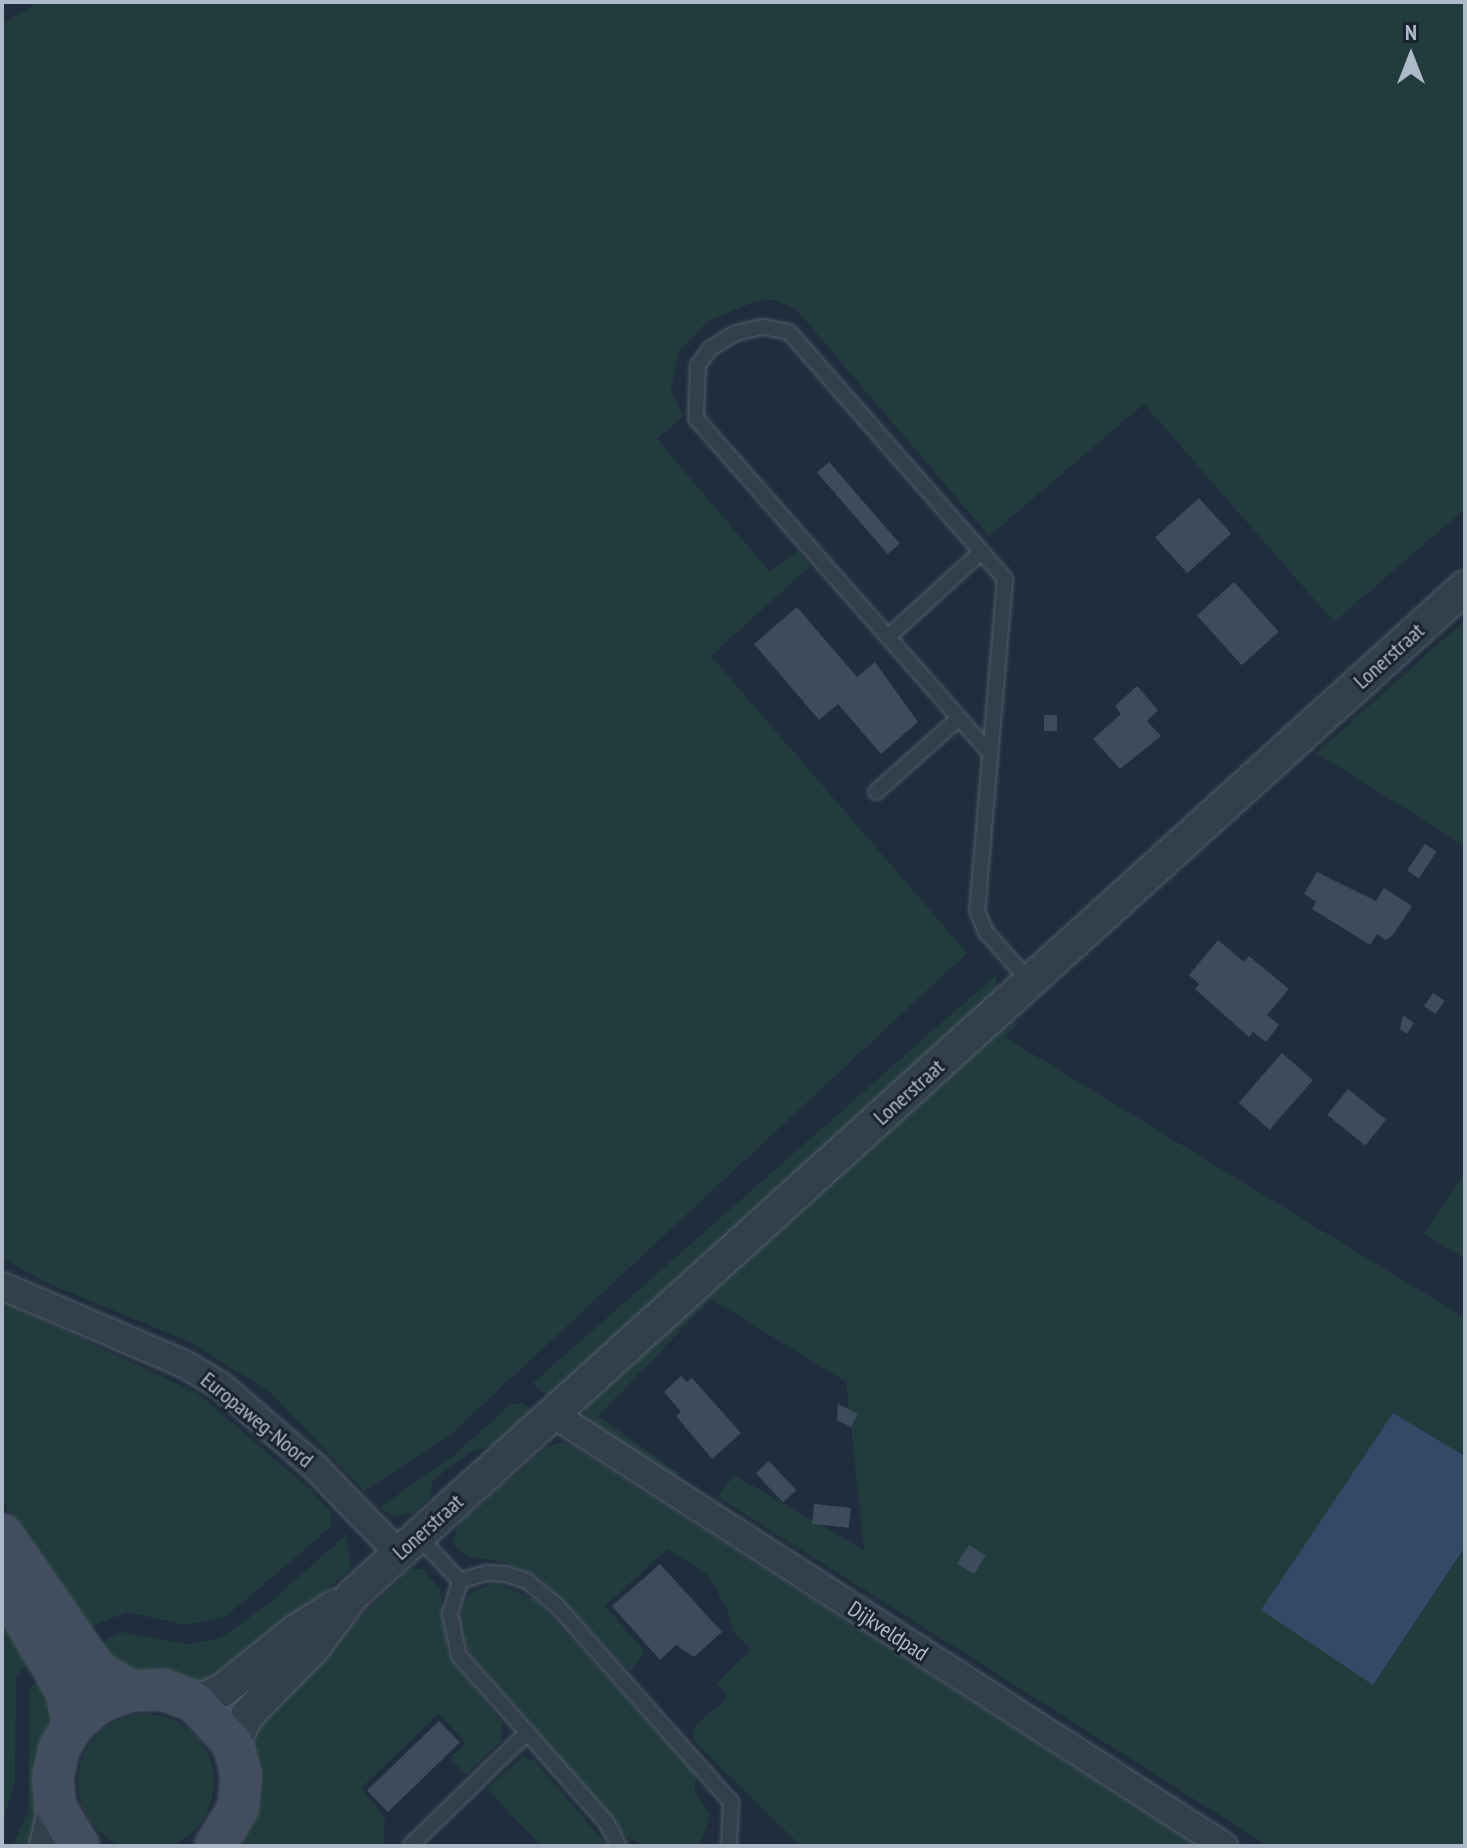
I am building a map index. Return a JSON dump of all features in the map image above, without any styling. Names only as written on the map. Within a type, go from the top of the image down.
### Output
[{"type":"main road","points":[[2,1534],[97,1671],[130,1691]]},
{"type":"main road","points":[[2,1581],[66,1691],[73,1725]]},
{"type":"main road","points":[[79,1846],[55,1806],[53,1777],[59,1749],[73,1725],[98,1703],[130,1691],[164,1690],[195,1702],[233,1743],[241,1775],[238,1808],[222,1843]]},
{"type":"street","name":"Lonerstraat","points":[[233,1743],[248,1714],[313,1648],[352,1596],[1465,587]]},
{"type":"street","name":"Europaweg-Noord","points":[[2,1286],[184,1364],[220,1385],[408,1544]]},
{"type":"street","name":"Dijkveldpad","points":[[553,1414],[1224,1846]]},
{"type":"street","name":"Lonerstraat","points":[[195,1702],[223,1690],[296,1631],[352,1596]]},
{"type":"street","points":[[46,1846],[55,1806]]},
{"type":"lane","points":[[989,752],[696,419],[698,365],[711,348],[736,333],[763,327],[789,332],[1005,579],[977,910],[986,932],[1030,982]]},
{"type":"lane","points":[[888,637],[981,552]]},
{"type":"lane","points":[[876,792],[959,718]]},
{"type":"lane","points":[[408,1544],[460,1581]]},
{"type":"lane","points":[[460,1581],[486,1573],[506,1574],[527,1581],[556,1605],[731,1802],[729,1846]]},
{"type":"lane","points":[[460,1581],[450,1614],[459,1656],[606,1822],[619,1846]]},
{"type":"lane","points":[[410,1846],[527,1733]]},
{"type":"green space","points":[[39,2],[1465,2],[1465,509],[1334,622],[1144,404],[989,536],[795,308],[774,300],[757,301],[708,321],[679,351],[671,390],[683,416],[657,439],[770,572],[798,551],[810,566],[711,656],[967,953],[449,1436],[364,1491],[271,1393],[190,1342],[44,1282],[2,1257],[2,24]]},
{"type":"green space","points":[[1465,620],[1465,846],[1316,753]]},
{"type":"green space","points":[[997,974],[995,993],[549,1398],[533,1383]]},
{"type":"green space","points":[[1008,1015],[1018,1024],[1005,1037],[1465,1318],[1465,1456],[1393,1413],[1373,1685],[1465,1547],[1465,1846],[1268,1846],[718,1497],[734,1475],[864,1550],[846,1382],[711,1299],[598,1416],[680,1474],[671,1486],[583,1420],[588,1401]]},
{"type":"green space","points":[[1465,1173],[1465,1259],[1424,1233]]},
{"type":"green space","points":[[2,1301],[197,1393],[310,1489],[331,1512],[331,1527],[225,1617],[185,1625],[127,1612],[88,1628],[2,1500]]},
{"type":"green space","points":[[521,1403],[532,1410],[497,1443],[468,1453],[432,1481],[430,1497],[415,1513],[394,1516],[379,1508],[454,1455],[511,1404]]},
{"type":"green space","points":[[563,1442],[1198,1846],[801,1846],[694,1741],[693,1728],[727,1698],[717,1683],[752,1649],[732,1631],[728,1611],[708,1575],[667,1549],[605,1606],[645,1651],[630,1672],[538,1576],[499,1561],[467,1557],[452,1543],[459,1524],[546,1447]]},
{"type":"green space","points":[[346,1535],[351,1569],[223,1678],[193,1683],[139,1679],[93,1647],[121,1632],[190,1644],[220,1638],[266,1606]]},
{"type":"green space","points":[[410,1569],[422,1569],[440,1589],[448,1654],[502,1722],[501,1741],[466,1775],[450,1758],[466,1743],[440,1715],[435,1717],[361,1788],[385,1817],[384,1846],[242,1846],[257,1725],[279,1694]]},
{"type":"green space","points":[[494,1583],[536,1600],[695,1772],[695,1792],[710,1816],[700,1845],[651,1846],[627,1838],[470,1654],[459,1627],[462,1605],[471,1592]]},
{"type":"green space","points":[[2,1609],[35,1658],[16,1676],[15,1780],[2,1826]]},
{"type":"green space","points":[[45,1674],[57,1698],[42,1818],[33,1846],[13,1846],[28,1810],[30,1688]]},
{"type":"green space","points":[[146,1714],[172,1719],[194,1734],[209,1756],[214,1782],[209,1808],[194,1830],[172,1845],[146,1850],[120,1845],[98,1830],[83,1808],[78,1782],[83,1756],[98,1734],[120,1719]]},
{"type":"green space","points":[[522,1757],[534,1760],[608,1846],[541,1846],[487,1789]]},
{"type":"water","points":[[1393,1413],[1465,1456],[1465,1547],[1373,1685],[1261,1610]]},
{"type":"building","points":[[829,462],[900,544],[888,554],[817,472]]},
{"type":"building","points":[[1199,498],[1231,534],[1187,573],[1155,537]]},
{"type":"building","points":[[1234,582],[1279,632],[1242,665],[1197,615]]},
{"type":"building","points":[[797,607],[857,677],[875,662],[918,722],[881,754],[838,704],[819,720],[754,644]]},
{"type":"building","points":[[1137,686],[1158,710],[1147,721],[1161,736],[1120,769],[1093,739],[1121,714],[1115,706]]},
{"type":"building","points":[[1044,715],[1057,715],[1057,731],[1044,731]]},
{"type":"building","points":[[1425,844],[1437,852],[1419,878],[1407,871]]},
{"type":"building","points":[[1317,872],[1376,901],[1384,888],[1412,906],[1393,935],[1386,940],[1377,934],[1370,945],[1312,909],[1316,902],[1304,894]]},
{"type":"building","points":[[1218,940],[1244,962],[1249,956],[1289,989],[1267,1015],[1279,1025],[1266,1042],[1253,1032],[1249,1037],[1195,989],[1199,984],[1189,975]]},
{"type":"building","points":[[1433,993],[1445,1001],[1436,1014],[1424,1006]]},
{"type":"building","points":[[1403,1015],[1414,1023],[1407,1034],[1400,1029]]},
{"type":"building","points":[[1282,1053],[1313,1080],[1270,1130],[1239,1103]]},
{"type":"building","points":[[1348,1089],[1386,1120],[1365,1145],[1327,1115]]},
{"type":"building","points":[[681,1376],[687,1382],[692,1378],[741,1433],[712,1459],[676,1416],[681,1412],[664,1392]]},
{"type":"building","points":[[838,1404],[858,1414],[851,1427],[837,1420]]},
{"type":"building","points":[[769,1461],[796,1490],[783,1503],[756,1473]]},
{"type":"building","points":[[814,1504],[851,1508],[849,1528],[812,1524]]},
{"type":"building","points":[[969,1545],[986,1556],[974,1574],[957,1563]]},
{"type":"building","points":[[660,1564],[722,1632],[694,1657],[676,1645],[660,1660],[612,1606]]},
{"type":"building","points":[[439,1721],[460,1743],[388,1812],[367,1790]]}]
